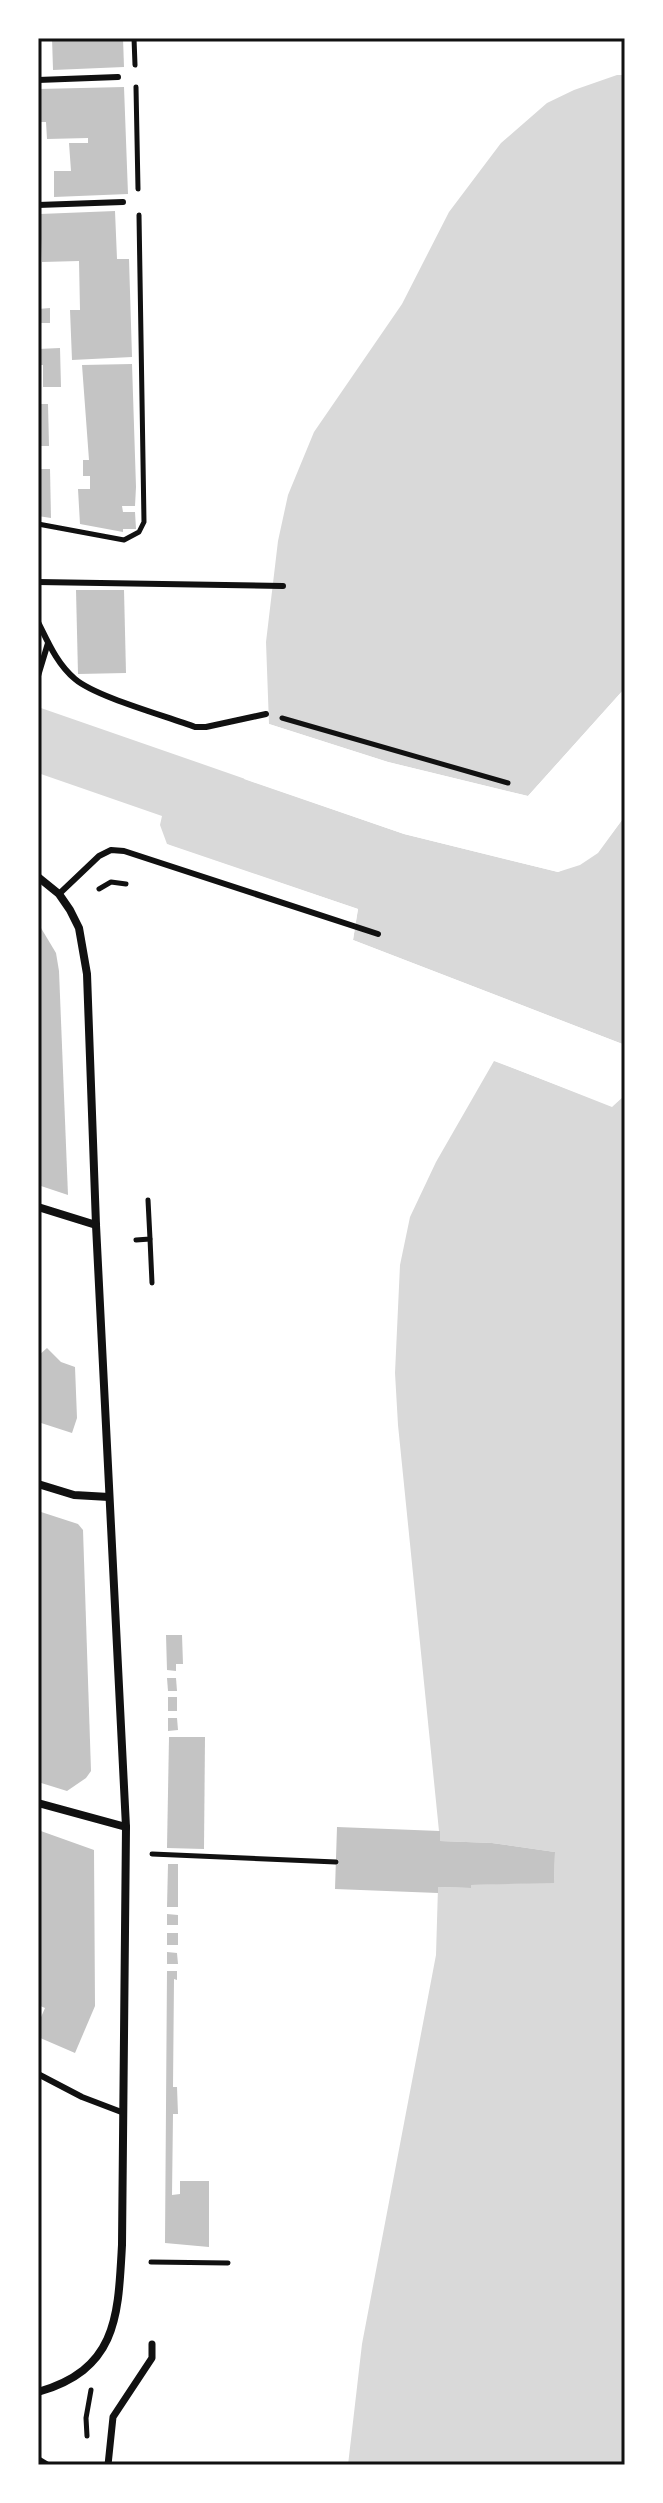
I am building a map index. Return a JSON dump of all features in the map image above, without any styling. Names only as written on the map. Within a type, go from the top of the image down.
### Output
[{"type":"street","points":[[38,877],[59,894],[79,928],[87,974],[96,1225],[126,1827],[121,2283],[114,2325],[98,2356],[61,2385],[38,2392]]},
{"type":"street","points":[[38,1207],[96,1225]]},
{"type":"street","points":[[38,1484],[74,1495],[109,1497]]},
{"type":"street","points":[[38,1803],[126,1827]]},
{"type":"street","points":[[108,2465],[113,2417],[152,2358],[152,2344]]},
{"type":"lane","points":[[38,80],[118,77]]},
{"type":"lane","points":[[38,205],[123,202]]},
{"type":"lane","points":[[38,582],[283,586]]},
{"type":"lane","points":[[38,622],[48,643],[76,680],[94,690],[195,727],[266,714]]},
{"type":"lane","points":[[38,676],[48,643]]},
{"type":"lane","points":[[59,894],[99,856],[111,850],[124,851],[378,934]]},
{"type":"lane","points":[[38,2074],[82,2097],[124,2113]]},
{"type":"lane","points":[[38,2459],[48,2465]]},
{"type":"path","points":[[38,524],[124,540],[139,532],[144,522],[134,38]]},
{"type":"path","points":[[266,714],[508,783]]},
{"type":"path","points":[[99,889],[111,882],[126,884]]},
{"type":"path","points":[[148,1200],[152,1283]]},
{"type":"path","points":[[136,1240],[150,1239]]},
{"type":"path","points":[[152,1854],[336,1862]]},
{"type":"path","points":[[151,2262],[228,2263]]},
{"type":"shaded area","points":[[617,75],[625,75],[625,688],[528,796],[388,762],[269,724],[266,642],[278,541],[288,495],[314,432],[402,304],[449,212],[501,143],[547,103]]},
{"type":"shaded area","points":[[38,707],[404,834],[558,872],[597,853],[625,816],[625,1045],[353,940],[358,909],[171,846],[167,844],[160,825],[162,816],[38,773]]},
{"type":"shaded area","points":[[494,1061],[612,1106],[625,1095],[625,2465],[348,2465],[362,2344],[436,1955],[438,1887],[471,1888],[471,1885],[554,1882],[555,1852],[492,1843],[440,1841],[398,1425],[395,1373],[400,1265],[410,1217],[436,1162]]},
{"type":"pier","points":[[625,688],[625,694],[528,800],[387,766],[266,727],[269,724],[388,762],[528,796]]},
{"type":"pier","points":[[245,776],[405,831],[558,868],[578,862],[595,850],[625,812],[625,816],[598,853],[580,865],[558,872],[404,834],[244,779]]},
{"type":"pier","points":[[167,844],[358,909],[353,940],[625,1045],[625,1049],[351,944],[353,912],[169,850]]},
{"type":"pier","points":[[492,1057],[612,1102],[625,1091],[625,1095],[612,1107],[490,1059]]},
{"type":"building","points":[[52,38],[123,38],[124,67],[53,70]]},
{"type":"building","points":[[124,87],[128,194],[54,197],[54,171],[71,171],[69,143],[88,143],[88,138],[47,139],[46,122],[38,122],[38,89]]},
{"type":"building","points":[[115,211],[117,259],[129,259],[132,357],[72,360],[70,310],[80,310],[79,261],[42,262],[40,214]]},
{"type":"building","points":[[50,308],[50,323],[38,323],[38,309]]},
{"type":"building","points":[[60,348],[61,387],[43,387],[43,365],[38,365],[38,349]]},
{"type":"building","points":[[132,364],[135,506],[122,506],[123,512],[135,512],[136,529],[123,529],[123,532],[80,524],[78,489],[90,489],[90,476],[83,476],[83,460],[89,460],[82,365]]},
{"type":"building","points":[[38,404],[48,404],[49,446],[39,446]]},
{"type":"building","points":[[38,469],[50,469],[51,518],[38,516]]},
{"type":"building","points":[[76,590],[124,590],[126,673],[78,674]]},
{"type":"building","points":[[38,923],[56,953],[59,971],[68,1195],[38,1185]]},
{"type":"building","points":[[47,1348],[61,1362],[75,1367],[77,1418],[72,1433],[38,1422],[38,1356]]},
{"type":"building","points":[[38,1511],[78,1524],[83,1530],[91,1771],[67,1791],[38,1782]]},
{"type":"building","points":[[166,1635],[182,1635],[183,1664],[176,1664],[176,1671],[167,1670]]},
{"type":"building","points":[[167,1678],[176,1678],[177,1691],[168,1691]]},
{"type":"building","points":[[168,1697],[177,1697],[177,1711],[168,1711]]},
{"type":"building","points":[[168,1718],[177,1718],[178,1730],[168,1731]]},
{"type":"building","points":[[169,1737],[205,1737],[204,1849],[167,1848]]},
{"type":"building","points":[[337,1827],[440,1831],[440,1841],[492,1843],[555,1852],[554,1883],[438,1887],[438,1893],[335,1889]]},
{"type":"building","points":[[38,1830],[94,1850],[95,2006],[75,2053],[38,2037],[38,2024],[45,2008],[38,2005]]},
{"type":"building","points":[[168,1864],[178,1864],[178,1907],[167,1907]]},
{"type":"building","points":[[167,1914],[178,1915],[178,1925],[167,1925]]},
{"type":"building","points":[[167,1933],[178,1933],[178,1945],[167,1945]]},
{"type":"building","points":[[167,1952],[177,1953],[178,1964],[167,1964]]},
{"type":"building","points":[[167,1971],[177,1971],[177,1980],[174,1979],[173,2087],[177,2087],[178,2114],[173,2114],[172,2195],[180,2194],[180,2181],[209,2181],[209,2247],[165,2243]]}]
